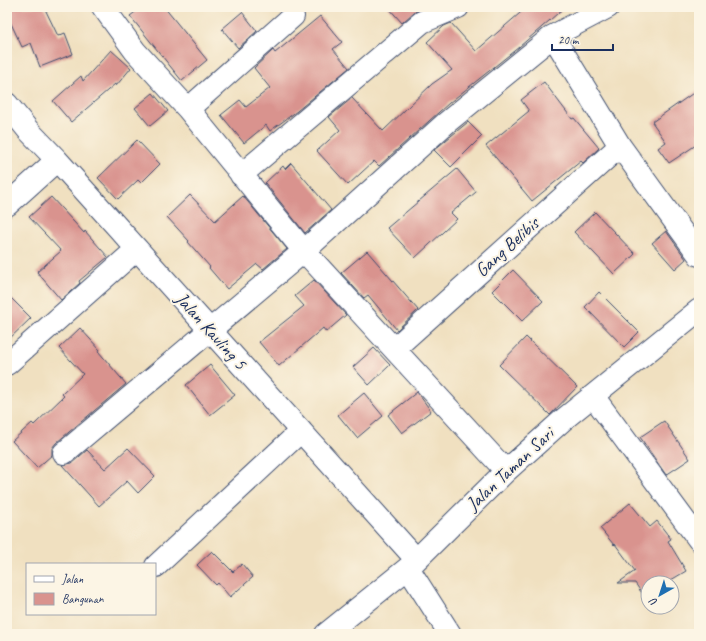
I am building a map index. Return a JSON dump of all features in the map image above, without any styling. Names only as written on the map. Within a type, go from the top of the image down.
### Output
[{"type":"street","points":[[103,7],[135,51],[188,109],[240,175],[304,251],[506,471]]},
{"type":"street","points":[[240,175],[422,22],[458,7]]},
{"type":"street","points":[[64,453],[211,331],[304,251],[446,124],[553,36],[608,7]]},
{"type":"street","points":[[188,109],[293,16]]},
{"type":"street","points":[[553,36],[620,146],[699,254]]},
{"type":"street","name":"Jalan Kavling 5","points":[[7,104],[28,130],[57,160],[301,431],[412,563],[450,634]]},
{"type":"street","name":"Gang Belibis","points":[[394,349],[620,146]]},
{"type":"street","points":[[7,205],[57,160]]},
{"type":"street","points":[[7,364],[137,249]]},
{"type":"street","name":"Jalan Taman Sari","points":[[326,634],[412,563],[506,471],[593,396],[699,310]]},
{"type":"street","points":[[593,396],[699,540]]},
{"type":"street","points":[[156,566],[301,431]]},
{"type":"building","points":[[7,7],[44,7],[58,36],[65,33],[73,54],[40,67],[31,43],[22,47],[7,15]]},
{"type":"building","points":[[142,7],[164,7],[207,60],[182,81],[130,16]]},
{"type":"building","points":[[388,7],[426,7],[414,12],[402,23]]},
{"type":"building","points":[[527,7],[565,7],[519,47],[449,103],[379,166],[374,161],[348,185],[317,151],[340,130],[329,117],[352,98],[383,131],[432,84],[452,70],[427,42],[444,26],[451,23],[476,51]]},
{"type":"building","points":[[242,12],[257,31],[238,48],[222,29]]},
{"type":"building","points":[[320,16],[342,42],[333,49],[349,68],[270,131],[266,125],[244,143],[221,115],[240,100],[246,107],[270,88],[254,68],[273,50],[275,53]]},
{"type":"building","points":[[111,50],[131,68],[116,86],[115,84],[71,122],[53,101],[81,76],[83,81]]},
{"type":"building","points":[[544,82],[572,119],[574,118],[599,148],[583,163],[581,161],[532,201],[486,146],[529,111],[521,100]]},
{"type":"building","points":[[699,89],[699,143],[669,163],[658,148],[666,142],[652,122]]},
{"type":"building","points":[[153,93],[168,111],[150,126],[135,108]]},
{"type":"building","points":[[468,122],[482,136],[451,167],[434,150]]},
{"type":"building","points":[[137,140],[160,164],[141,183],[138,180],[118,199],[98,178]]},
{"type":"building","points":[[291,163],[331,210],[305,233],[265,183],[283,166],[285,169]]},
{"type":"building","points":[[457,169],[476,192],[451,213],[457,219],[415,258],[387,228]]},
{"type":"building","points":[[190,195],[215,221],[243,196],[287,249],[263,269],[257,264],[227,289],[188,242],[189,241],[167,217]]},
{"type":"building","points":[[51,197],[84,233],[85,231],[108,257],[79,281],[80,283],[61,300],[37,272],[61,251],[29,217]]},
{"type":"building","points":[[595,212],[635,254],[614,274],[574,232]]},
{"type":"building","points":[[666,231],[686,259],[675,269],[652,243]]},
{"type":"building","points":[[367,251],[418,310],[397,330],[368,295],[364,298],[341,273]]},
{"type":"building","points":[[513,270],[543,301],[522,321],[492,291]]},
{"type":"building","points":[[314,280],[346,315],[326,332],[323,328],[279,366],[259,342],[304,306],[295,296]]},
{"type":"building","points":[[599,292],[639,332],[624,347],[585,307]]},
{"type":"building","points":[[7,294],[31,318],[7,341]]},
{"type":"building","points":[[80,328],[100,350],[98,351],[126,384],[56,443],[52,448],[52,455],[37,468],[12,441],[32,423],[34,425],[64,396],[62,394],[83,374],[59,348]]},
{"type":"building","points":[[526,337],[577,387],[550,415],[499,365]]},
{"type":"building","points":[[374,348],[390,365],[369,385],[353,367]]},
{"type":"building","points":[[210,365],[235,395],[210,415],[186,385]]},
{"type":"building","points":[[417,392],[431,411],[402,433],[388,415]]},
{"type":"building","points":[[364,393],[383,416],[357,438],[338,415]]},
{"type":"building","points":[[664,421],[690,459],[666,475],[640,437]]},
{"type":"building","points":[[128,448],[155,476],[138,493],[127,481],[99,506],[62,465],[72,463],[87,450],[105,469]]},
{"type":"building","points":[[630,503],[650,527],[657,521],[671,539],[668,541],[686,571],[679,575],[640,575],[640,590],[635,583],[618,583],[635,571],[615,544],[614,545],[600,528]]},
{"type":"building","points":[[212,551],[233,572],[242,564],[253,577],[230,597],[218,583],[216,585],[197,565]]}]
